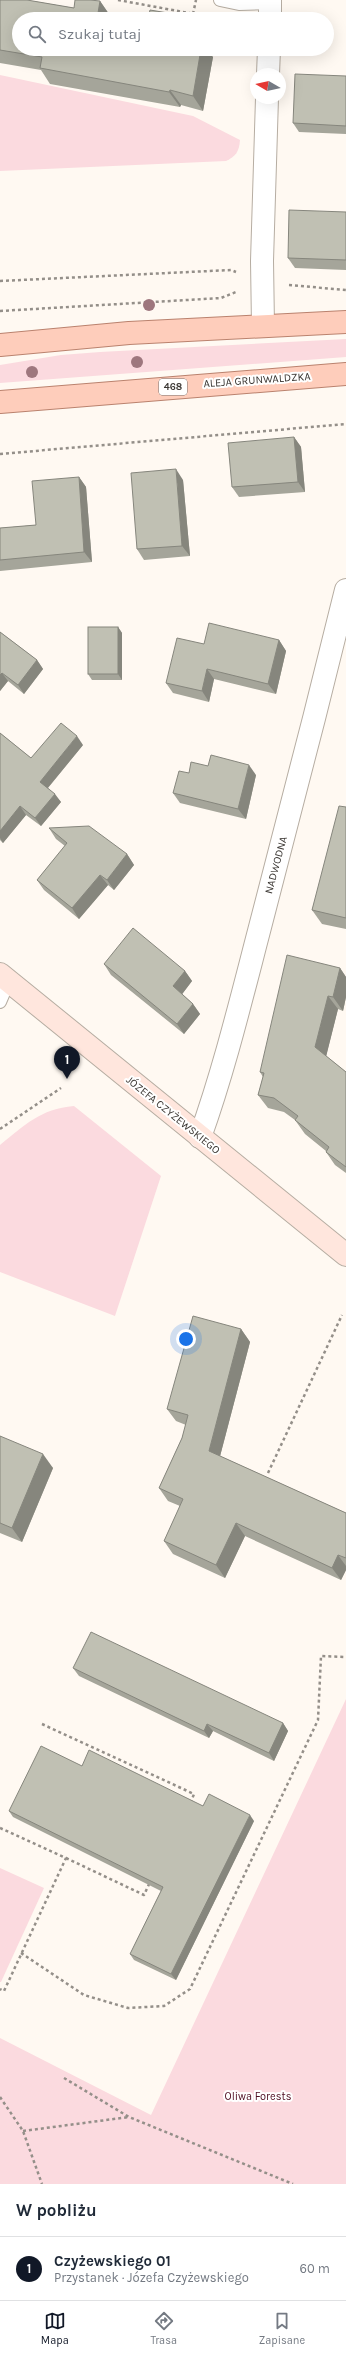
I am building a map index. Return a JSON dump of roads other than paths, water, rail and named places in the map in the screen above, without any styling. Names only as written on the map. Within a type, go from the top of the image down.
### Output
[{"type":"main road","points":[[0,345],[129,333],[346,322]]},
{"type":"main road","name":"ALEJA GRUNWALDZKA","points":[[0,402],[346,374]]},
{"type":"street","points":[[268,68],[269,56]]},
{"type":"street","points":[[263,326],[262,282],[267,104]]},
{"type":"street","name":"NADWODNA","points":[[200,1138],[211,1108],[249,969],[307,751],[346,590]]},
{"type":"street","name":"JÓZEFA CZYŻEWSKIEGO","points":[[4,978],[346,1255]]},
{"type":"lane","points":[[220,0],[239,4],[270,7]]},
{"type":"lane","points":[[0,1002],[4,978]]},
{"type":"place","name":"Czyżewskiego 01","points":[[67,1079]]},
{"type":"park label","name":"Oliwa Forests","points":[[258,2096]]}]
